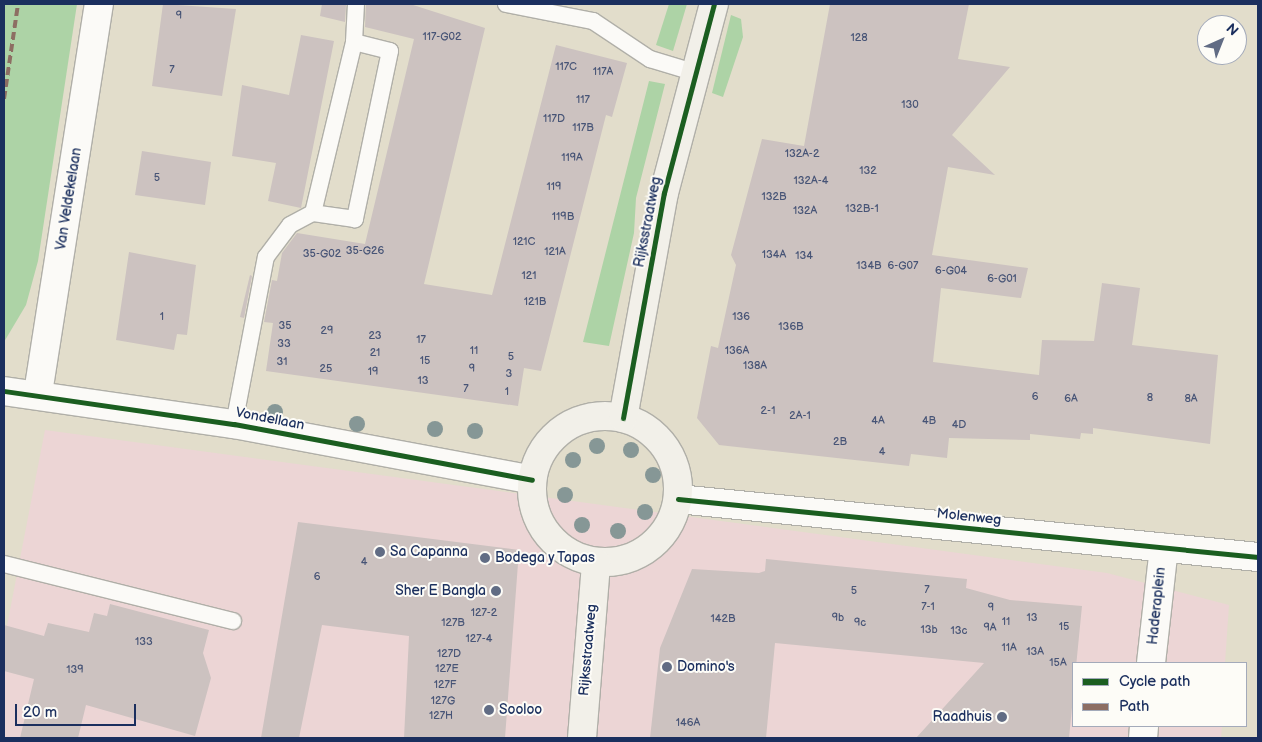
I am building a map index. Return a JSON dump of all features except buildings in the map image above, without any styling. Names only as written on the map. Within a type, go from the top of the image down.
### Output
[{"type":"main road","name":"Rijksstraatweg","points":[[623,418],[664,193],[693,72],[714,4]]},
{"type":"main road","points":[[598,416],[623,418],[643,426],[671,457],[678,499],[664,534],[650,548],[634,558],[596,562],[574,556],[554,543],[540,525],[532,503],[532,480],[538,456],[554,436],[574,422],[598,416]]},
{"type":"main road","name":"Rijksstraatweg","points":[[582,738],[596,562]]},
{"type":"street","name":"Van Veldekelaan","points":[[38,393],[99,4]]},
{"type":"street","name":"Vondellaan","points":[[4,391],[38,393],[234,424],[532,480]]},
{"type":"street","name":"Molenweg","points":[[678,499],[1258,557]]},
{"type":"street","name":"Haderaplein","points":[[1151,662],[1164,548]]},
{"type":"lane","points":[[313,213],[354,42],[356,4]]},
{"type":"lane","points":[[506,4],[593,21],[650,59],[693,72]]},
{"type":"lane","points":[[234,424],[266,257],[290,225],[313,213],[355,219],[390,51],[354,42]]},
{"type":"lane","points":[[4,564],[233,621]]},
{"type":"shaded area","points":[[45,430],[1107,573],[1229,605],[1225,662],[1072,662],[1072,727],[1222,727],[1221,738],[4,738],[4,641]]},
{"type":"green space","points":[[4,4],[77,4],[38,261],[26,305],[4,342]]},
{"type":"green space","points":[[669,4],[687,4],[673,51],[656,45]]},
{"type":"green space","points":[[731,15],[741,19],[743,37],[723,97],[712,93]]},
{"type":"green space","points":[[649,81],[665,84],[636,198],[634,233],[609,346],[583,342]]},
{"type":"marked path","points":[[4,99],[18,4]]},
{"type":"cycle path","points":[[623,418],[664,193],[714,4]]},
{"type":"cycle path","points":[[4,391],[234,424],[532,480]]},
{"type":"cycle path","points":[[678,499],[1258,557]]},
{"type":"place","name":"Sa Capanna","points":[[380,552]]},
{"type":"place","name":"Bodega y Tapas","points":[[485,558]]},
{"type":"place","name":"Sher E Bangla","points":[[496,591]]},
{"type":"place","name":"Domino's","points":[[667,667]]},
{"type":"place","name":"Sooloo","points":[[489,710]]},
{"type":"place","name":"Raadhuis","points":[[1002,717]]}]
